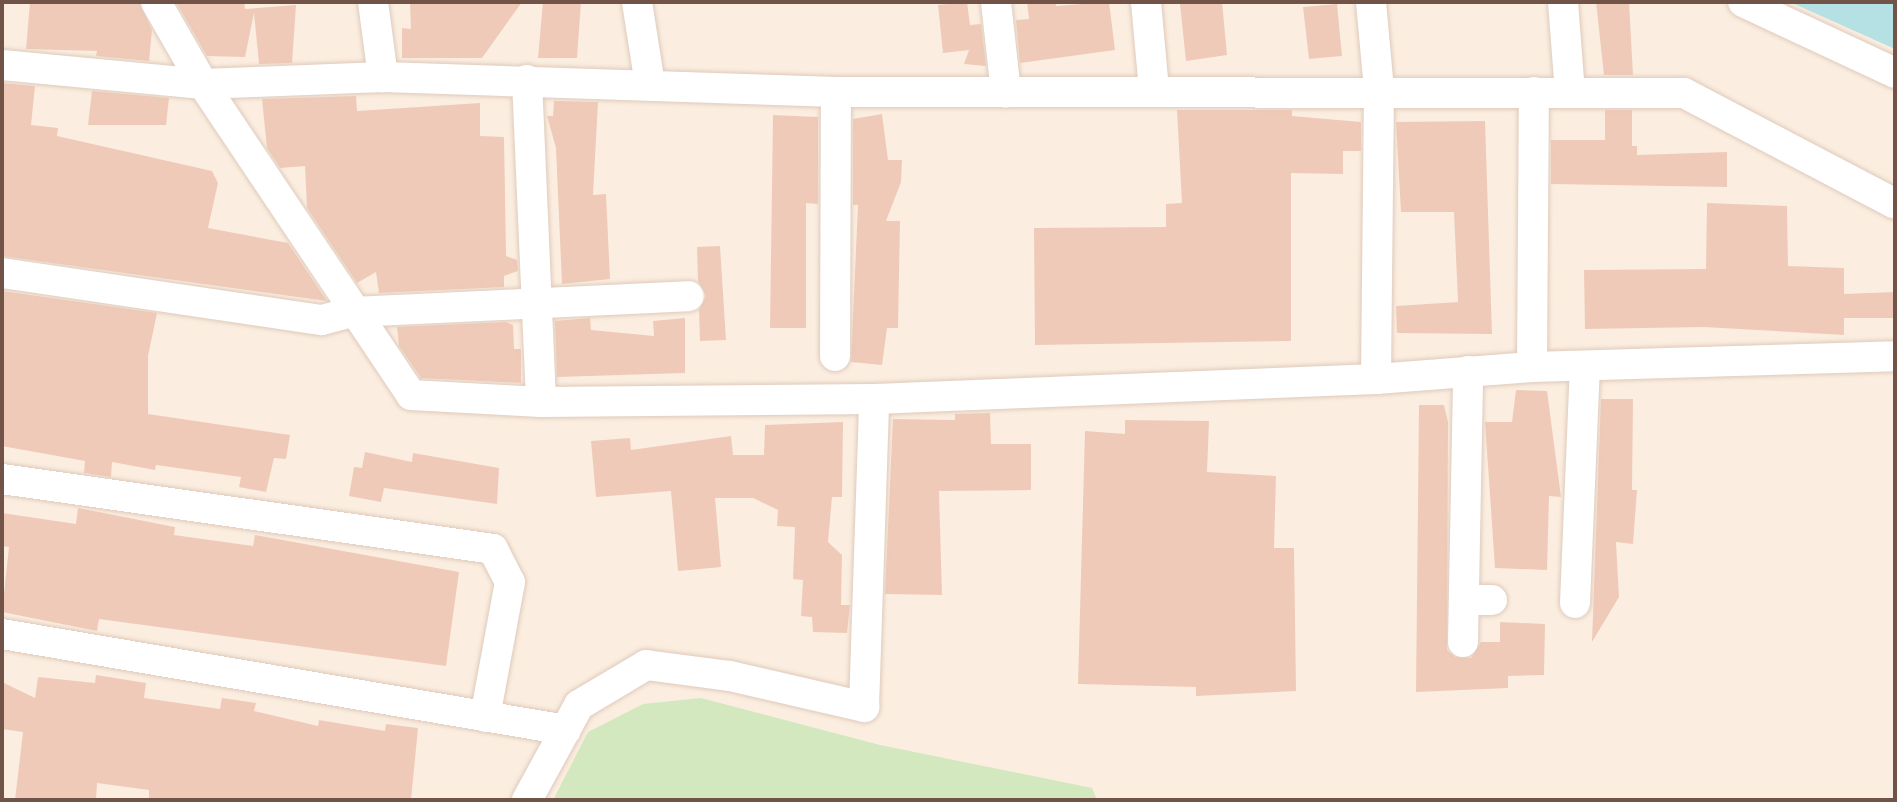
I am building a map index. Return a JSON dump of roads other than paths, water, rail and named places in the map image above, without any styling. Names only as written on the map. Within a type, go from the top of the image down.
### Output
[{"type":"street","points":[[156,2],[203,84],[352,312],[411,395],[541,402],[874,398],[1376,379],[1532,367],[1585,368],[1895,356]]},
{"type":"street","points":[[373,2],[383,77]]},
{"type":"street","points":[[637,2],[650,85]]},
{"type":"street","points":[[996,2],[1006,92]]},
{"type":"street","points":[[1146,2],[1154,90]]},
{"type":"street","points":[[1371,2],[1379,90],[1376,379]]},
{"type":"street","points":[[1563,2],[1570,92]]},
{"type":"street","points":[[1743,2],[1895,73]]},
{"type":"street","points":[[2,65],[203,84],[383,77],[836,92],[1379,90],[1684,93],[1895,204]]},
{"type":"street","points":[[527,80],[541,402]]},
{"type":"street","points":[[835,356],[836,92]]},
{"type":"street","points":[[1532,367],[1534,92]]},
{"type":"street","points":[[2,273],[322,320],[352,312],[538,301],[689,296]]},
{"type":"street","points":[[1574,603],[1585,368]]},
{"type":"street","points":[[1463,642],[1478,600],[1468,371]]},
{"type":"street","points":[[527,800],[579,705],[646,665],[730,676],[864,708],[874,398]]},
{"type":"street","points":[[2,480],[493,549],[510,582],[485,716]]},
{"type":"street","points":[[2,634],[566,730]]},
{"type":"water","points":[[1790,2],[1895,2],[1895,49]]}]
